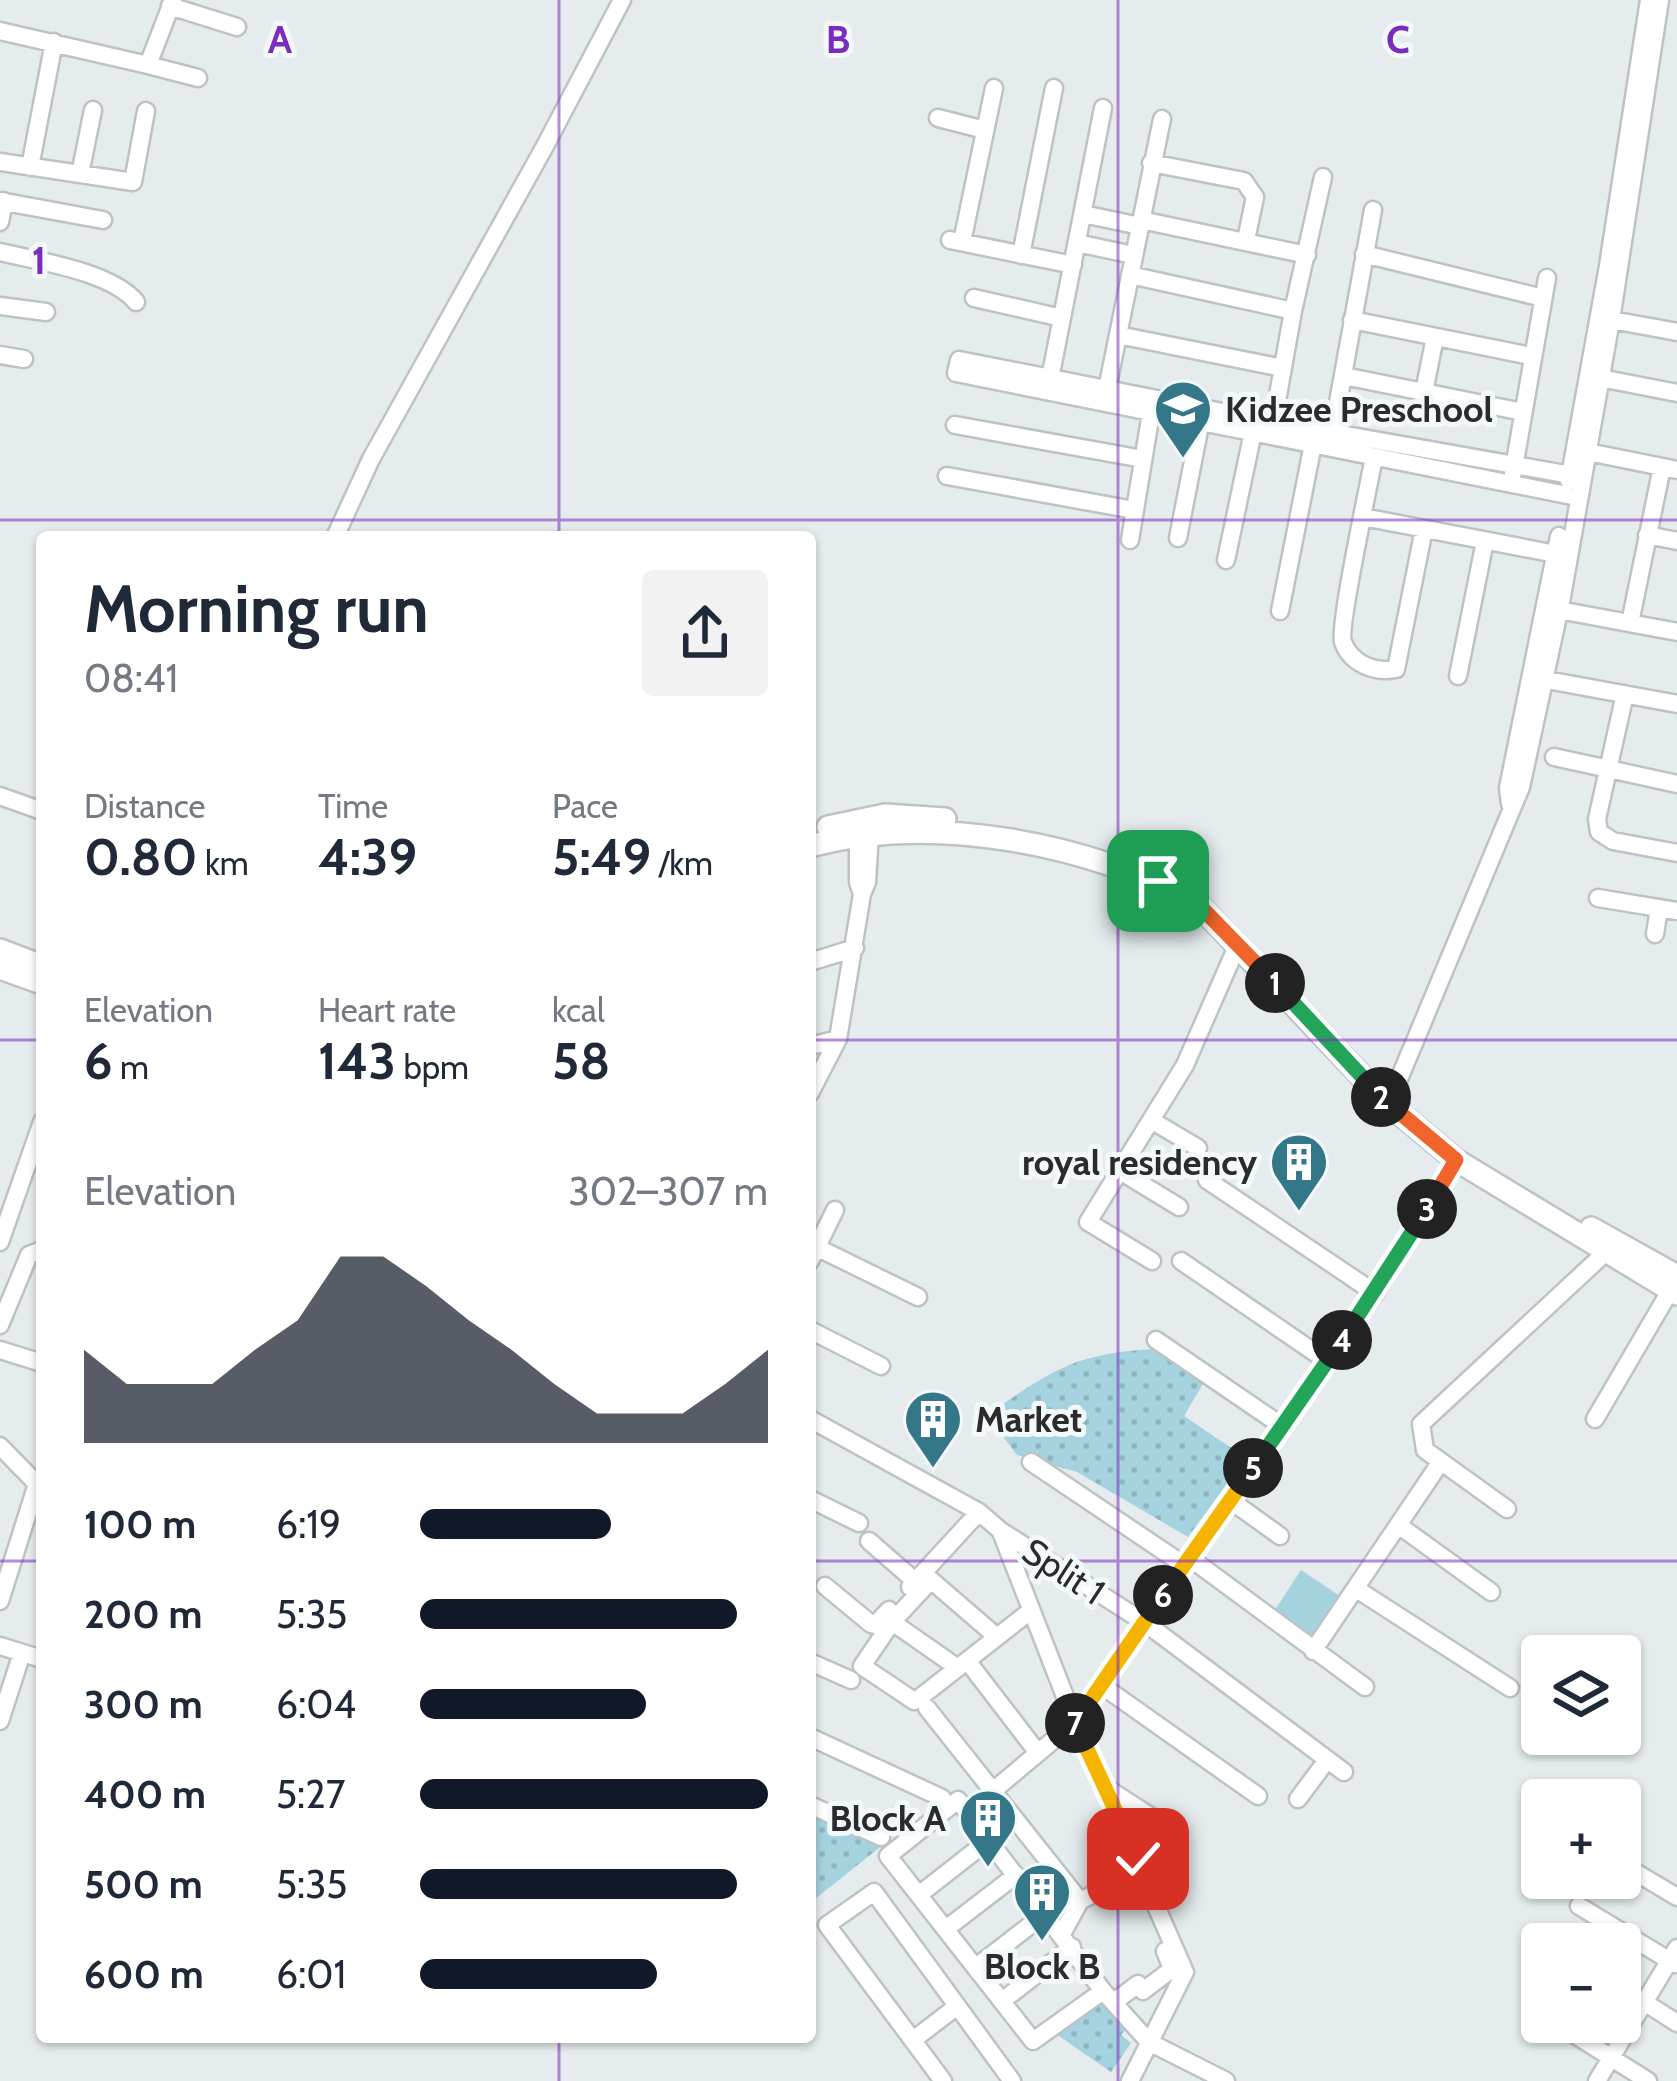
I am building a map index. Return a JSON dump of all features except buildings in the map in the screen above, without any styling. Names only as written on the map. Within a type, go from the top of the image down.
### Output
[{"type":"main road","points":[[816,830],[905,814],[1065,839],[1168,873],[1202,891],[1394,1091],[1515,1184],[1675,1287]]},
{"type":"main road","points":[[816,845],[909,830],[1014,842],[1113,865],[1195,901],[1386,1102],[1456,1160],[1606,1252],[1675,1287]]},
{"type":"main road","points":[[0,950],[36,964]]},
{"type":"main road","points":[[0,968],[36,981]]},
{"type":"street","points":[[338,531],[371,459],[622,0]]},
{"type":"street","points":[[1605,319],[1648,0]]},
{"type":"street","points":[[1554,605],[1556,554],[1581,451],[1660,0]]},
{"type":"street","points":[[148,65],[172,3],[237,27]]},
{"type":"street","points":[[0,34],[54,42],[198,78]]},
{"type":"street","points":[[30,167],[54,42]]},
{"type":"street","points":[[994,88],[956,241],[1073,265]]},
{"type":"street","points":[[1022,255],[1054,88]]},
{"type":"street","points":[[1049,384],[1103,108]]},
{"type":"street","points":[[80,174],[93,110]]},
{"type":"street","points":[[0,162],[134,182],[146,111]]},
{"type":"street","points":[[938,118],[986,130]]},
{"type":"street","points":[[1106,395],[1162,118]]},
{"type":"street","points":[[1151,163],[1244,181],[1255,196],[1246,240]]},
{"type":"street","points":[[1226,560],[1283,368],[1323,177]]},
{"type":"street","points":[[0,222],[2,201],[103,220]]},
{"type":"street","points":[[1280,611],[1344,376],[1373,210]]},
{"type":"street","points":[[1083,214],[1246,240],[1307,255]]},
{"type":"street","points":[[1077,243],[1133,255]]},
{"type":"street","points":[[0,252],[71,269],[128,292],[136,302]]},
{"type":"street","points":[[1364,254],[1543,298]]},
{"type":"street","points":[[1130,274],[1293,311]]},
{"type":"street","points":[[1510,486],[1547,278]]},
{"type":"street","points":[[974,298],[1062,319]]},
{"type":"street","points":[[0,306],[46,312]]},
{"type":"street","points":[[1605,319],[1677,332]]},
{"type":"street","points":[[1352,320],[1532,356]]},
{"type":"street","points":[[1118,335],[1283,368]]},
{"type":"street","points":[[1424,392],[1435,337]]},
{"type":"street","points":[[0,355],[24,359]]},
{"type":"street","points":[[957,367],[1325,442],[1576,475]]},
{"type":"street","points":[[1344,376],[1522,412]]},
{"type":"street","points":[[1593,377],[1677,393]]},
{"type":"street","points":[[1106,395],[1151,412],[1202,415]]},
{"type":"street","points":[[1130,540],[1151,412]]},
{"type":"street","points":[[1178,538],[1202,415]]},
{"type":"street","points":[[955,425],[1144,459]]},
{"type":"street","points":[[1325,442],[1373,457],[1571,496]]},
{"type":"street","points":[[1581,451],[1670,468],[1647,535],[1630,619]]},
{"type":"street","points":[[1373,457],[1340,628],[1352,657],[1383,671],[1396,669],[1424,529]]},
{"type":"street","points":[[947,476],[1134,511]]},
{"type":"street","points":[[1394,1091],[1510,805],[1508,788],[1554,605],[1571,496]]},
{"type":"street","points":[[1363,517],[1556,554]]},
{"type":"street","points":[[1647,535],[1677,541]]},
{"type":"street","points":[[1458,676],[1485,541]]},
{"type":"street","points":[[1554,605],[1677,628]]},
{"type":"street","points":[[1537,678],[1677,704]]},
{"type":"street","points":[[1624,694],[1599,832],[1613,841],[1677,853]]},
{"type":"street","points":[[1554,757],[1677,784]]},
{"type":"street","points":[[0,796],[36,810]]},
{"type":"street","points":[[816,1081],[838,1039],[867,882],[864,834]]},
{"type":"street","points":[[1598,898],[1668,910],[1655,934]]},
{"type":"street","points":[[1152,1261],[1088,1222],[1185,1065],[1238,944]]},
{"type":"street","points":[[816,960],[855,947]]},
{"type":"street","points":[[816,1044],[838,1039]]},
{"type":"street","points":[[1151,1120],[1198,1148]]},
{"type":"street","points":[[0,1242],[36,1139]]},
{"type":"street","points":[[994,1790],[1075,1722],[1148,1625],[1375,1293],[1456,1160]]},
{"type":"street","points":[[1120,1171],[1179,1207]]},
{"type":"street","points":[[1207,1180],[1375,1293]]},
{"type":"street","points":[[816,1244],[835,1210]]},
{"type":"street","points":[[0,1325],[29,1255],[36,1252]]},
{"type":"street","points":[[1507,1509],[1425,1450],[1421,1424],[1606,1252]]},
{"type":"street","points":[[816,1253],[918,1297]]},
{"type":"street","points":[[1180,1261],[1327,1361]]},
{"type":"street","points":[[1595,1419],[1675,1287]]},
{"type":"street","points":[[816,1333],[881,1366]]},
{"type":"street","points":[[1156,1340],[1282,1426]]},
{"type":"street","points":[[0,1350],[36,1361]]},
{"type":"street","name":"Split 1","points":[[816,1422],[979,1512],[1148,1625],[1344,1772]]},
{"type":"street","points":[[0,1445],[36,1483]]},
{"type":"street","points":[[1031,1462],[1187,1562],[1365,1688]]},
{"type":"street","points":[[1313,1651],[1440,1463]]},
{"type":"street","points":[[0,1601],[36,1487]]},
{"type":"street","points":[[1230,1500],[1280,1536]]},
{"type":"street","points":[[816,1502],[859,1523]]},
{"type":"street","points":[[825,1586],[875,1625],[979,1512]]},
{"type":"street","points":[[1401,1527],[1491,1592]]},
{"type":"street","points":[[1001,1531],[1029,1612],[1101,1785],[1185,1972],[1130,2081]]},
{"type":"street","points":[[869,1541],[915,1581]]},
{"type":"street","points":[[997,1637],[931,1580],[892,1622],[862,1666],[914,1701],[965,1668],[1029,1612]]},
{"type":"street","points":[[1358,1590],[1510,1688]]},
{"type":"street","points":[[892,1622],[965,1668],[1038,1753]]},
{"type":"street","points":[[0,1646],[36,1657]]},
{"type":"street","points":[[0,1721],[22,1653]]},
{"type":"street","points":[[816,1656],[851,1680]]},
{"type":"street","points":[[1101,1684],[1258,1796]]},
{"type":"street","points":[[927,1708],[1080,1901]]},
{"type":"street","points":[[816,1740],[942,1798]]},
{"type":"street","points":[[1298,1798],[1327,1760]]},
{"type":"street","points":[[1101,1785],[1175,1832]]},
{"type":"street","points":[[1138,1872],[1172,1969],[1143,1991],[1136,1985],[1109,1996],[1033,2042],[888,1856],[958,1800],[1109,1996],[1149,2042],[1226,2081]]},
{"type":"street","points":[[816,1808],[881,1837]]},
{"type":"street","points":[[920,1894],[989,1840]]},
{"type":"street","points":[[1002,2002],[1067,1941],[1080,1901],[1138,1872]]},
{"type":"street","points":[[946,1928],[1016,1875]]},
{"type":"street","points":[[1641,1876],[1677,1897]]},
{"type":"street","points":[[943,2081],[827,1925],[874,1892],[1012,2081]]},
{"type":"street","points":[[1579,1906],[1674,1958],[1597,2081]]},
{"type":"street","points":[[976,1967],[1046,1913]]},
{"type":"street","points":[[1644,2002],[1677,2023]]},
{"type":"street","points":[[913,2040],[956,2007]]},
{"type":"street","points":[[1588,2043],[1648,2081]]},
{"type":"shaded area","points":[[1152,1349],[1204,1382],[1184,1416],[1246,1458],[1188,1537],[1077,1472],[1017,1455],[987,1415],[1064,1367],[1102,1355]]},
{"type":"shaded area","points":[[1301,1570],[1340,1596],[1311,1639],[1273,1613]]},
{"type":"shaded area","points":[[816,1814],[884,1844],[816,1898]]},
{"type":"shaded area","points":[[1101,1998],[1128,2026],[1121,2035],[1131,2043],[1111,2072],[1056,2034]]},
{"type":"place","name":"Kidzee Preschool","points":[[1183,460]]},
{"type":"place","name":"royal residency","points":[[1299,1213]]},
{"type":"place","name":"Market","points":[[933,1470]]},
{"type":"place","name":"Block A","points":[[988,1869]]},
{"type":"place","name":"Block B","points":[[1042,1943]]},
{"type":"route","points":[[1138,1859],[1075,1722],[1375,1293],[1456,1160],[1386,1102],[1195,901],[1158,881]]}]
